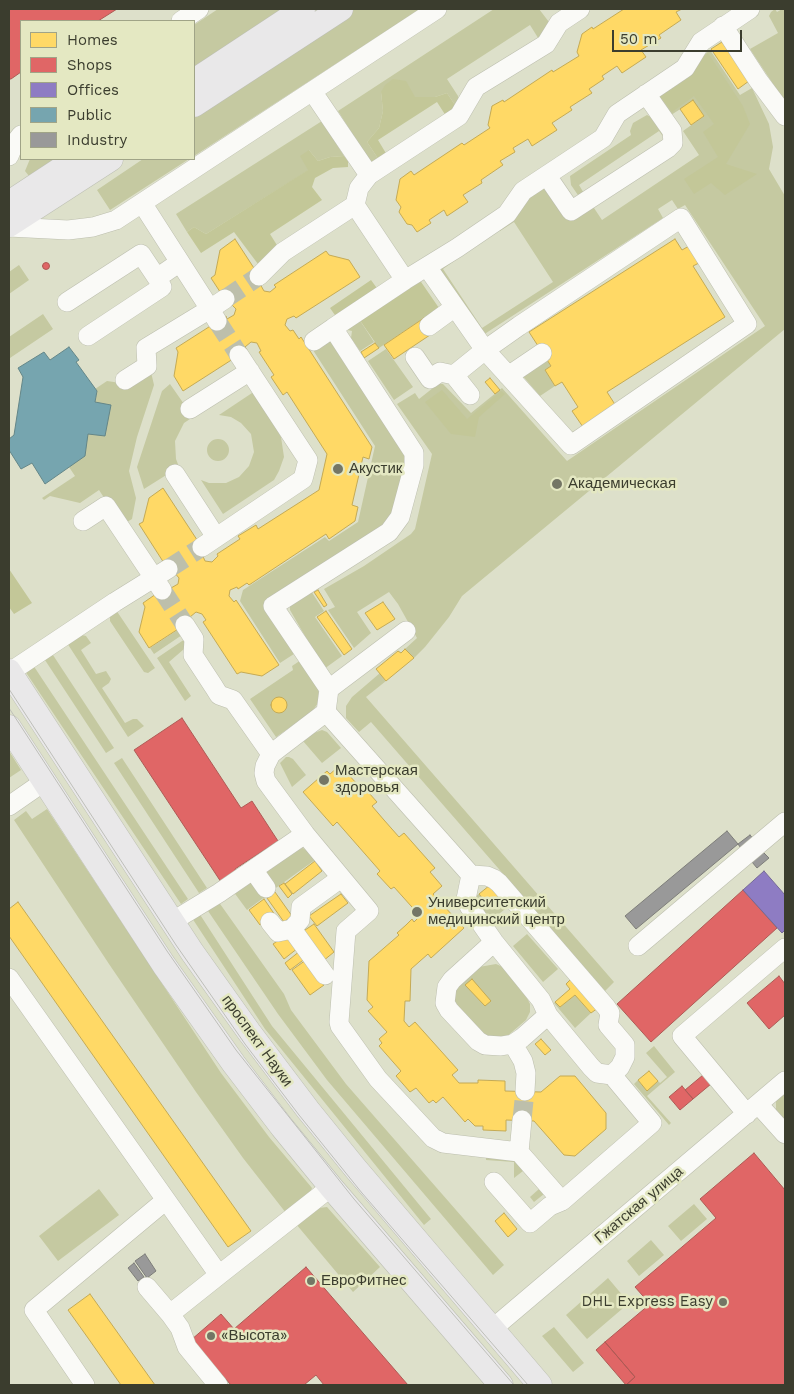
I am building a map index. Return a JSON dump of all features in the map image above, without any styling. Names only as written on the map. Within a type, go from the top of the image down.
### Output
[{"type":"main road","points":[[195,80],[303,9]]},
{"type":"main road","points":[[195,104],[341,9]]},
{"type":"main road","points":[[9,204],[75,160]]},
{"type":"main road","points":[[9,226],[109,160]]},
{"type":"main road","name":"проспект Науки","points":[[9,671],[192,952],[243,1024],[308,1110],[540,1385]]},
{"type":"main road","name":"проспект Науки","points":[[9,727],[164,965],[223,1049],[282,1127],[331,1187],[501,1385]]},
{"type":"street","points":[[182,20],[199,9]]},
{"type":"street","points":[[9,226],[68,230],[93,227],[116,220],[437,9]]},
{"type":"street","points":[[259,276],[283,252],[355,206],[359,188],[369,175],[459,116],[476,87],[546,44],[559,23],[580,9]]},
{"type":"street","points":[[314,340],[507,214],[523,191],[603,138],[617,114],[685,68],[702,42],[750,9]]},
{"type":"street","points":[[723,26],[758,80],[785,116]]},
{"type":"street","points":[[312,91],[369,175]]},
{"type":"street","points":[[547,176],[571,211],[668,148],[673,143],[676,123],[646,94]]},
{"type":"street","points":[[9,156],[20,136]]},
{"type":"street","points":[[125,380],[147,366],[140,351],[217,309],[180,262],[142,203]]},
{"type":"street","points":[[355,206],[404,280]]},
{"type":"street","points":[[426,267],[485,350],[571,445],[747,324],[681,218],[485,350],[454,375]]},
{"type":"street","points":[[67,302],[141,254],[162,286],[88,336]]},
{"type":"street","points":[[157,278],[180,262]]},
{"type":"street","points":[[429,326],[455,307]]},
{"type":"street","points":[[330,689],[273,606],[389,532],[400,517],[414,465],[414,453],[333,328]]},
{"type":"street","points":[[508,376],[542,353]]},
{"type":"street","points":[[175,474],[209,542],[303,479],[308,460],[239,355]]},
{"type":"street","points":[[415,357],[430,379],[440,372],[454,375],[470,395]]},
{"type":"street","points":[[190,409],[250,371]]},
{"type":"street","points":[[9,671],[161,579],[106,506],[83,521]]},
{"type":"street","points":[[185,625],[194,639],[193,655],[219,695],[233,700],[271,754]]},
{"type":"street","points":[[406,631],[330,689],[326,712],[271,754],[265,766],[266,781],[305,834],[369,911],[346,931],[339,1022],[342,1031],[378,1079],[437,1142],[519,1152],[562,1201]]},
{"type":"street","points":[[326,712],[471,875],[488,876],[500,883],[606,1007],[610,1013],[608,1025],[625,1045],[625,1056],[620,1067],[612,1075]]},
{"type":"street","points":[[9,806],[45,782]]},
{"type":"street","points":[[638,946],[785,822]]},
{"type":"street","points":[[173,921],[254,871],[305,834]]},
{"type":"street","points":[[254,871],[266,888]]},
{"type":"street","points":[[471,875],[466,898],[468,906],[494,942],[541,1000],[548,1015],[591,1067],[598,1072],[612,1075],[652,1123],[562,1201],[550,1206],[530,1223],[494,1182]]},
{"type":"street","points":[[270,922],[278,932],[292,929],[300,920],[301,908],[341,878]]},
{"type":"street","points":[[292,929],[326,975]]},
{"type":"street","points":[[494,942],[452,980],[447,987],[445,1003],[478,1041],[501,1046],[513,1044],[548,1015]]},
{"type":"street","points":[[785,948],[682,1036],[752,1109],[785,1134]]},
{"type":"street","points":[[9,978],[219,1275]]},
{"type":"street","points":[[513,1044],[526,1073],[525,1091]]},
{"type":"street","name":"Гжатская улица","points":[[492,1330],[785,1080]]},
{"type":"street","points":[[519,1152],[522,1120]]},
{"type":"street","points":[[170,1314],[331,1187]]},
{"type":"street","points":[[86,1385],[34,1310],[166,1200]]},
{"type":"street","points":[[147,1287],[180,1328],[187,1347],[218,1385]]},
{"type":"green space","points":[[218,9],[286,9],[195,68],[195,24]]},
{"type":"green space","points":[[355,9],[420,9],[195,155],[195,113]]},
{"type":"green space","points":[[494,9],[539,9],[549,22],[540,41],[530,25],[447,79],[458,96],[457,108],[447,93],[435,97],[415,97],[381,92],[383,111],[379,128],[367,142],[379,160],[373,166],[338,111]]},
{"type":"green space","points":[[775,9],[777,12],[785,9],[785,102],[750,49],[778,33],[769,16]]},
{"type":"green space","points":[[710,50],[740,95],[752,88],[769,124],[773,147],[769,169],[785,196],[785,329],[462,596],[449,617],[414,658],[405,649],[417,638],[389,592],[357,612],[371,633],[354,648],[328,610],[335,607],[324,589],[364,566],[411,534],[415,529],[432,454],[397,404],[415,393],[419,399],[438,384],[443,384],[471,413],[502,388],[567,461],[765,326],[685,205],[678,209],[672,200],[658,209],[663,218],[483,335],[436,266],[454,253],[457,259],[443,269],[482,328],[553,282],[514,222],[500,231],[497,226],[525,197],[543,187],[592,205],[602,220],[699,155],[683,131],[704,116],[693,101],[671,115],[657,95]]},
{"type":"green space","points":[[708,53],[743,106],[750,124],[726,164],[757,174],[725,195],[711,183],[694,194],[684,179],[718,157],[703,132],[714,124],[694,96],[672,112],[660,96]]},
{"type":"green space","points":[[393,79],[406,81],[415,97],[435,97],[447,93],[457,108],[446,116],[437,102],[378,140],[387,155],[379,160],[367,142],[379,128],[383,111],[381,92],[385,85]]},
{"type":"green space","points":[[647,115],[655,119],[667,142],[659,131],[579,185],[585,195],[580,198],[571,185],[570,176],[631,135],[630,131],[633,123]]},
{"type":"green space","points":[[322,121],[344,156],[330,157],[318,161],[309,150],[309,170],[206,234],[194,227],[187,232],[176,214]]},
{"type":"green space","points":[[309,150],[318,161],[330,157],[344,156],[348,161],[348,167],[333,168],[315,178],[312,187],[322,200],[270,234],[280,250],[258,264],[234,232],[201,253],[187,232],[194,227],[206,234],[308,170],[300,156]]},
{"type":"green space","points":[[30,160],[55,160],[29,176],[25,171]]},
{"type":"green space","points":[[142,160],[187,160],[110,210],[97,190]]},
{"type":"green space","points":[[19,265],[29,280],[9,294],[9,272]]},
{"type":"green space","points":[[419,279],[439,308],[379,348],[359,319]]},
{"type":"green space","points":[[371,280],[379,291],[337,318],[330,308]]},
{"type":"green space","points":[[43,314],[53,329],[10,358],[9,337]]},
{"type":"green space","points":[[359,319],[374,342],[360,351],[351,338],[352,331],[343,329]]},
{"type":"green space","points":[[329,335],[403,449],[407,466],[389,523],[268,599],[297,652],[280,663],[240,601],[243,590],[325,537],[329,541],[358,522],[375,446],[311,347]]},
{"type":"green space","points":[[386,349],[413,387],[394,400],[368,361]]},
{"type":"green space","points":[[546,359],[551,366],[545,370],[555,386],[540,396],[521,374]]},
{"type":"green space","points":[[151,372],[154,385],[137,437],[129,471],[136,498],[132,519],[122,525],[99,490],[80,503],[50,496],[44,500],[42,498],[75,476],[69,467],[88,434],[97,391],[95,389],[107,381],[134,385]]},
{"type":"green space","points":[[170,384],[193,417],[184,423],[175,441],[176,459],[179,467],[144,489],[137,467],[162,391]]},
{"type":"green space","points":[[442,390],[467,419],[501,391],[505,394],[479,417],[475,437],[451,434],[425,402]]},
{"type":"green space","points":[[255,391],[281,437],[284,457],[274,480],[223,514],[201,480],[209,483],[226,483],[239,477],[249,466],[254,452],[251,434],[241,423],[231,417],[219,415]]},
{"type":"green space","points":[[218,439],[226,442],[229,450],[226,458],[218,461],[210,458],[207,450],[210,442]]},
{"type":"green space","points":[[9,569],[32,603],[14,614],[9,607]]},
{"type":"green space","points":[[311,591],[324,611],[315,617],[342,656],[324,669],[290,610],[290,606]]},
{"type":"green space","points":[[114,607],[155,668],[148,673],[144,672],[110,621],[110,615]]},
{"type":"green space","points":[[179,629],[182,635],[154,654],[150,648]]},
{"type":"green space","points":[[82,635],[86,636],[91,643],[81,650],[96,674],[106,671],[111,679],[102,688],[125,723],[137,719],[144,726],[128,737],[67,643]]},
{"type":"green space","points":[[185,639],[184,649],[169,662],[191,696],[185,701],[157,658]]},
{"type":"green space","points":[[51,652],[114,748],[106,753],[43,657]]},
{"type":"green space","points":[[301,660],[318,686],[318,703],[311,713],[276,737],[250,699],[293,670],[292,666]]},
{"type":"green space","points":[[33,665],[188,899],[181,904],[25,671]]},
{"type":"green space","points":[[380,673],[386,681],[366,697],[614,982],[605,991],[371,722],[359,732],[346,718],[346,706],[352,697]]},
{"type":"green space","points":[[322,730],[327,732],[341,748],[322,763],[303,741]]},
{"type":"green space","points":[[9,751],[21,770],[9,778]]},
{"type":"green space","points":[[286,757],[293,759],[306,775],[292,787],[280,763]]},
{"type":"green space","points":[[122,758],[207,888],[199,893],[114,763]]},
{"type":"green space","points":[[47,809],[221,1073],[269,1137],[312,1188],[309,1196],[286,1213],[243,1158],[196,1092],[14,820],[26,811],[32,819]]},
{"type":"green space","points":[[303,848],[315,860],[273,890],[265,874],[267,869],[296,849]]},
{"type":"green space","points":[[246,882],[252,882],[266,896],[247,910],[233,891]]},
{"type":"green space","points":[[479,894],[488,904],[499,895],[509,906],[490,921],[473,897]]},
{"type":"green space","points":[[218,901],[284,994],[291,1010],[346,1084],[504,1265],[493,1275],[327,1080],[278,1014],[206,908]]},
{"type":"green space","points":[[199,913],[272,1026],[431,1219],[424,1225],[265,1029],[192,918]]},
{"type":"green space","points":[[527,934],[558,969],[543,982],[513,946]]},
{"type":"green space","points":[[496,964],[503,967],[530,1004],[530,1012],[526,1020],[505,1038],[487,1037],[458,1007],[454,1000],[455,987],[479,967]]},
{"type":"green space","points":[[575,995],[591,1013],[575,1028],[554,1003],[560,1007]]},
{"type":"green space","points":[[654,1046],[675,1072],[647,1096],[671,1123],[669,1125],[634,1084],[638,1080],[647,1090],[658,1081],[660,1083],[667,1077],[646,1053]]},
{"type":"green space","points":[[785,1090],[785,1121],[776,1110],[776,1098]]},
{"type":"green space","points":[[486,1156],[515,1159],[544,1194],[534,1202],[530,1197],[539,1189],[523,1171],[514,1178],[514,1162],[486,1160]]},
{"type":"green space","points":[[99,1189],[119,1215],[58,1261],[39,1236]]},
{"type":"green space","points":[[694,1204],[707,1219],[681,1241],[668,1226]]},
{"type":"green space","points":[[327,1207],[380,1267],[353,1292],[296,1224],[319,1208]]},
{"type":"green space","points":[[651,1240],[664,1255],[639,1276],[627,1261]]},
{"type":"green space","points":[[608,1278],[629,1303],[587,1339],[566,1315]]},
{"type":"green space","points":[[554,1327],[584,1363],[573,1372],[542,1336]]},
{"type":"building: Homes","points":[[624,9],[682,9],[676,12],[681,20],[659,35],[661,38],[641,50],[646,57],[622,73],[617,66],[602,76],[604,79],[589,89],[592,93],[570,107],[572,110],[552,123],[557,130],[532,146],[528,139],[513,148],[515,152],[500,161],[503,165],[481,180],[482,183],[463,195],[468,202],[447,216],[444,210],[429,220],[431,223],[417,232],[412,225],[407,224],[399,212],[401,207],[396,200],[400,179],[411,171],[414,175],[462,143],[464,145],[490,128],[488,125],[492,106],[503,100],[504,102],[552,70],[553,72],[579,56],[577,52],[582,34]]},
{"type":"building: Homes","points":[[722,42],[749,81],[738,89],[711,49]]},
{"type":"building: Homes","points":[[693,100],[704,116],[691,125],[680,109]]},
{"type":"building: Homes","points":[[235,239],[263,282],[260,284],[264,291],[270,292],[276,287],[274,285],[326,251],[329,255],[349,260],[360,277],[296,318],[294,316],[287,319],[285,325],[290,331],[293,330],[299,339],[301,337],[372,447],[369,459],[363,457],[352,505],[358,507],[355,521],[329,539],[326,534],[249,585],[247,583],[238,589],[237,587],[230,590],[229,596],[234,602],[236,600],[279,665],[262,676],[241,672],[237,674],[203,622],[206,620],[202,614],[196,612],[190,617],[192,620],[149,648],[139,632],[145,607],[143,603],[169,585],[171,588],[178,584],[179,578],[174,572],[171,574],[139,524],[143,522],[149,498],[163,488],[205,552],[202,554],[205,561],[212,562],[218,556],[217,554],[240,539],[238,536],[256,525],[258,529],[319,490],[327,454],[287,392],[283,395],[271,377],[274,375],[259,352],[261,351],[257,343],[251,342],[245,347],[247,350],[183,391],[174,376],[178,352],[176,348],[226,316],[227,319],[234,315],[236,309],[230,303],[228,304],[211,278],[215,275],[220,250]]},
{"type":"building: Homes","points":[[675,239],[682,250],[689,246],[699,263],[693,266],[725,317],[607,392],[616,406],[583,427],[572,411],[578,407],[562,382],[555,386],[545,370],[551,366],[529,332]]},
{"type":"building: Homes","points":[[424,318],[433,333],[394,359],[384,345]]},
{"type":"building: Homes","points":[[375,343],[379,348],[364,358],[361,352]]},
{"type":"building: Homes","points":[[490,378],[500,390],[495,394],[485,382]]},
{"type":"building: Homes","points":[[318,590],[327,605],[324,607],[314,592]]},
{"type":"building: Homes","points":[[383,602],[395,619],[377,630],[365,613]]},
{"type":"building: Homes","points":[[326,611],[352,649],[344,655],[317,617]]},
{"type":"building: Homes","points":[[405,649],[414,658],[386,681],[376,669],[398,651],[401,653]]},
{"type":"building: Homes","points":[[276,697],[282,697],[287,702],[285,711],[276,713],[271,708],[271,702]]},
{"type":"building: Homes","points":[[337,768],[345,771],[359,786],[361,784],[377,802],[372,806],[384,820],[399,837],[404,833],[435,868],[430,872],[442,886],[433,894],[464,928],[431,958],[428,954],[411,969],[410,1001],[405,1001],[404,1021],[409,1027],[415,1022],[458,1070],[452,1075],[459,1083],[478,1083],[478,1080],[505,1081],[505,1091],[541,1092],[560,1076],[575,1076],[606,1113],[606,1129],[575,1156],[564,1155],[534,1121],[506,1120],[506,1131],[483,1130],[483,1126],[475,1126],[468,1119],[465,1122],[443,1097],[436,1103],[433,1100],[429,1103],[416,1088],[410,1092],[396,1076],[401,1071],[379,1046],[382,1043],[379,1039],[387,1032],[368,1011],[373,1007],[367,1000],[369,961],[399,935],[397,933],[412,919],[414,922],[420,916],[394,887],[391,889],[377,874],[380,871],[337,822],[333,826],[303,792],[327,771],[330,774]]},
{"type":"building: Homes","points":[[315,861],[322,871],[293,894],[285,884]]},
{"type":"building: Homes","points":[[284,883],[292,894],[288,898],[279,886]]},
{"type":"building: Homes","points":[[270,885],[292,916],[284,922],[262,891]]},
{"type":"building: Homes","points":[[490,885],[499,895],[488,905],[479,894]]},
{"type":"building: Homes","points":[[341,894],[348,903],[317,926],[309,916]]},
{"type":"building: Homes","points":[[264,899],[275,915],[260,925],[249,910]]},
{"type":"building: Homes","points":[[18,902],[251,1231],[228,1247],[9,936],[9,909]]},
{"type":"building: Homes","points":[[314,924],[334,952],[323,961],[302,932]]},
{"type":"building: Homes","points":[[288,934],[298,948],[284,959],[273,944]]},
{"type":"building: Homes","points":[[300,951],[306,958],[290,970],[285,963]]},
{"type":"building: Homes","points":[[306,960],[324,985],[310,995],[292,970]]},
{"type":"building: Homes","points":[[572,978],[598,1008],[591,1013],[575,995],[560,1007],[555,1002],[570,989],[566,984]]},
{"type":"building: Homes","points":[[472,979],[491,1001],[485,1006],[465,985]]},
{"type":"building: Homes","points":[[541,1039],[551,1050],[545,1055],[535,1044]]},
{"type":"building: Homes","points":[[649,1071],[658,1081],[647,1091],[638,1080]]},
{"type":"building: Homes","points":[[504,1213],[517,1229],[508,1237],[495,1221]]},
{"type":"building: Homes","points":[[90,1294],[155,1385],[121,1385],[68,1310]]},
{"type":"building: Shops","points":[[9,9],[117,9],[100,20],[20,20],[20,73],[9,79]]},
{"type":"building: Shops","points":[[46,262],[50,266],[46,270],[42,266]]},
{"type":"building: Shops","points":[[182,718],[241,808],[252,801],[278,841],[235,869],[236,872],[221,882],[134,750]]},
{"type":"building: Shops","points":[[743,890],[777,928],[651,1042],[617,1004]]},
{"type":"building: Shops","points":[[779,976],[785,984],[785,1015],[769,1029],[747,1003]]},
{"type":"building: Shops","points":[[703,1075],[711,1084],[693,1099],[685,1090]]},
{"type":"building: Shops","points":[[682,1086],[693,1099],[680,1110],[669,1097]]},
{"type":"building: Shops","points":[[754,1153],[785,1190],[785,1385],[626,1385],[635,1377],[605,1342],[650,1304],[635,1287],[716,1218],[700,1199]]},
{"type":"building: Shops","points":[[306,1267],[408,1385],[324,1385],[316,1375],[304,1385],[231,1385],[191,1340],[221,1314],[234,1329]]},
{"type":"building: Shops","points":[[605,1342],[635,1377],[626,1385],[596,1350]]},
{"type":"building: Offices","points":[[764,871],[785,895],[785,930],[782,933],[743,890]]},
{"type":"building: Public","points":[[69,347],[79,360],[76,362],[97,391],[95,402],[111,405],[105,436],[88,434],[85,456],[45,484],[32,463],[21,469],[9,450],[9,439],[14,435],[23,377],[18,368],[44,352],[50,360]]},
{"type":"building: Industry","points":[[727,831],[738,844],[636,929],[625,916]]},
{"type":"building: Industry","points":[[750,835],[755,841],[743,851],[738,844]]},
{"type":"building: Industry","points":[[763,852],[769,858],[757,868],[752,862]]},
{"type":"building: Industry","points":[[145,1254],[156,1271],[147,1278],[135,1261]]},
{"type":"building: Industry","points":[[134,1263],[144,1277],[138,1281],[128,1268]]},
{"type":"tunnel","points":[[225,299],[259,276]]},
{"type":"tunnel","points":[[217,321],[239,355]]},
{"type":"tunnel","points":[[168,569],[202,547]]},
{"type":"tunnel","points":[[162,590],[185,625]]},
{"type":"tunnel","points":[[522,1120],[525,1091]]},
{"type":"tram line","points":[[9,689],[176,945],[245,1044],[362,1193],[528,1385]]},
{"type":"tram line","points":[[9,708],[167,951],[236,1050],[354,1199],[514,1385]]},
{"type":"place","name":"Акустик","points":[[338,469]]},
{"type":"place","name":"Академическая","points":[[557,484]]},
{"type":"place","name":"Мастерская здоровья","points":[[324,780]]},
{"type":"place","name":"Университетский медицинский центр","points":[[417,912]]},
{"type":"place","name":"ЕвроФитнес","points":[[311,1281]]},
{"type":"place","name":"DHL Express Easy","points":[[723,1302]]},
{"type":"place","name":"«Высота»","points":[[211,1336]]}]
